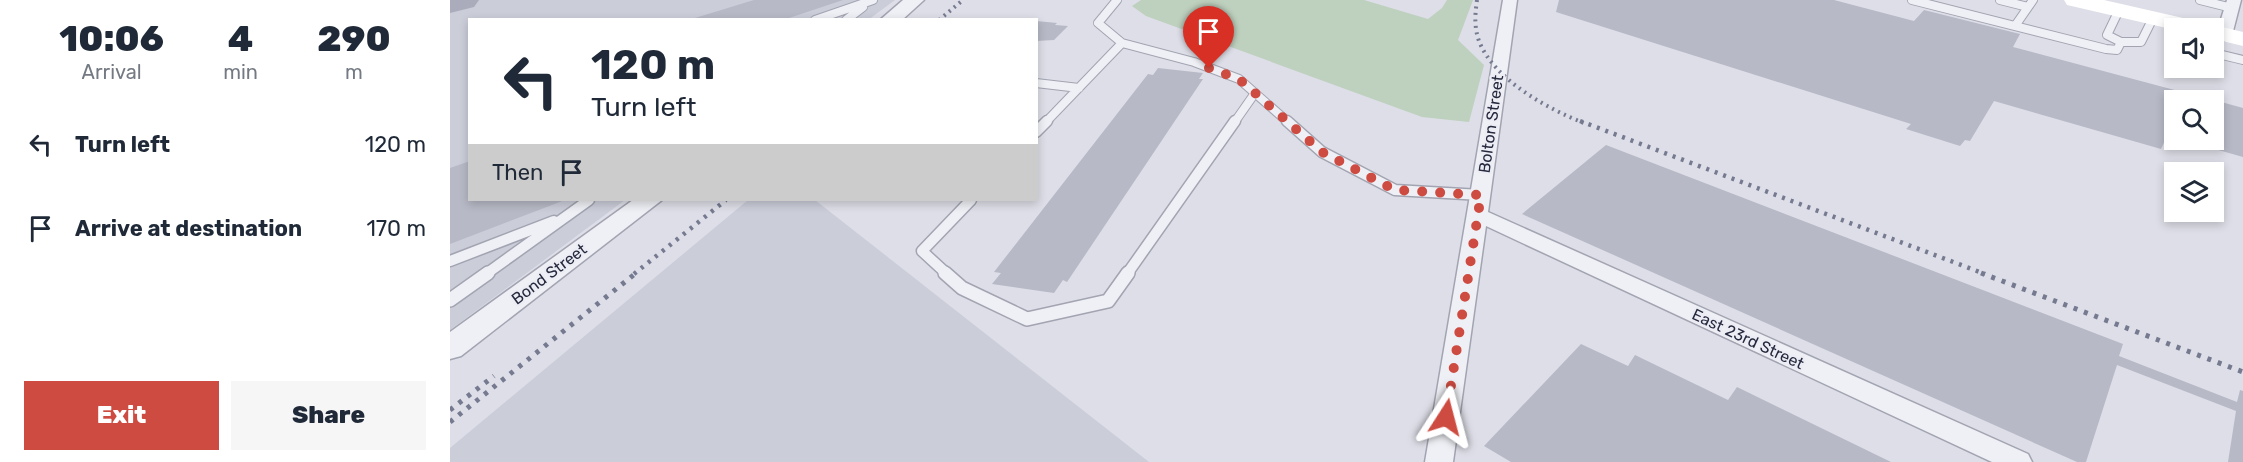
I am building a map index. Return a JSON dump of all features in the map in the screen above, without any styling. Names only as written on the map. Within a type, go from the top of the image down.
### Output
[{"type":"main road","points":[[2075,0],[2164,20]]},
{"type":"street","points":[[892,18],[915,0]]},
{"type":"street","name":"Bolton Street","points":[[1439,462],[1510,0]]},
{"type":"street","points":[[2224,40],[2233,4]]},
{"type":"street","name":"Bond Street","points":[[450,348],[648,201]]},
{"type":"street","name":"East 23rd Street","points":[[1479,205],[2018,462]]},
{"type":"lane","points":[[820,18],[873,0]]},
{"type":"lane","points":[[849,18],[873,0]]},
{"type":"lane","points":[[1117,0],[1098,23],[1122,43],[1194,62],[1239,79],[1322,152],[1395,190],[1479,205]]},
{"type":"lane","points":[[1912,0],[2106,49],[2117,50],[2121,42]]},
{"type":"lane","points":[[2000,0],[2031,3],[2015,26]]},
{"type":"lane","points":[[2200,0],[2233,4]]},
{"type":"lane","points":[[2119,10],[2107,35],[2121,42],[2141,42],[2153,18]]},
{"type":"lane","points":[[2224,40],[2243,60]]},
{"type":"lane","points":[[1038,130],[1122,43]]},
{"type":"lane","points":[[1038,83],[1079,88]]},
{"type":"lane","points":[[970,201],[922,251],[962,288],[1027,319],[1108,301],[1255,93]]},
{"type":"lane","points":[[450,300],[587,201]]},
{"type":"lane","points":[[450,261],[560,219]]},
{"type":"shaded area","points":[[450,0],[895,0],[871,18],[468,18],[468,201],[624,201],[450,330]]},
{"type":"shaded area","points":[[747,201],[816,201],[1149,462],[450,462],[450,448]]},
{"type":"green space","points":[[1141,0],[1364,0],[1428,19],[1442,8],[1447,0],[1473,0],[1458,40],[1484,65],[1469,122],[1422,117],[1146,16],[1132,6]]},
{"type":"building","points":[[754,0],[843,0],[789,18],[695,18]]},
{"type":"building","points":[[1559,0],[1834,0],[1914,21],[1924,10],[2020,34],[2013,47],[2174,90],[2164,90],[2164,142],[2161,149],[1994,101],[1970,141],[1965,140],[1960,146],[1906,129],[1911,124],[1556,12]]},
{"type":"building","points":[[1038,21],[1068,26],[1054,40],[1038,41]]},
{"type":"building","points":[[1158,68],[1203,73],[1199,79],[1203,79],[1067,282],[1063,280],[1054,293],[992,284],[1001,273],[994,272],[1148,74],[1153,75]]},
{"type":"building","points":[[2224,103],[2243,108],[2243,157],[2218,150],[2224,150]]},
{"type":"building","points":[[1606,145],[2123,344],[2119,356],[2237,402],[2240,390],[2243,391],[2243,462],[2228,462],[2236,411],[2117,365],[2086,462],[2077,462],[1522,214]]},
{"type":"building","points":[[468,162],[468,201],[562,201],[450,244],[450,168]]},
{"type":"building","points":[[1581,344],[1628,366],[1635,355],[1728,400],[1737,387],[1891,462],[1511,462],[1484,446]]},
{"type":"taxiway","points":[[450,3],[462,0]]},
{"type":"railway","points":[[941,18],[963,0]]},
{"type":"railway","points":[[1477,0],[1475,20],[1477,36],[1486,55],[1497,68],[1509,80],[1539,101],[1584,123]]},
{"type":"railway","points":[[1580,121],[1985,274]]},
{"type":"railway","points":[[634,274],[725,201]]},
{"type":"railway","points":[[450,422],[636,273]]},
{"type":"railway","points":[[1981,273],[2243,372]]},
{"type":"railway","points":[[450,410],[494,376]]},
{"type":"route","points":[[1209,68],[1239,79],[1322,152],[1395,190],[1481,195],[1446,417]]}]
